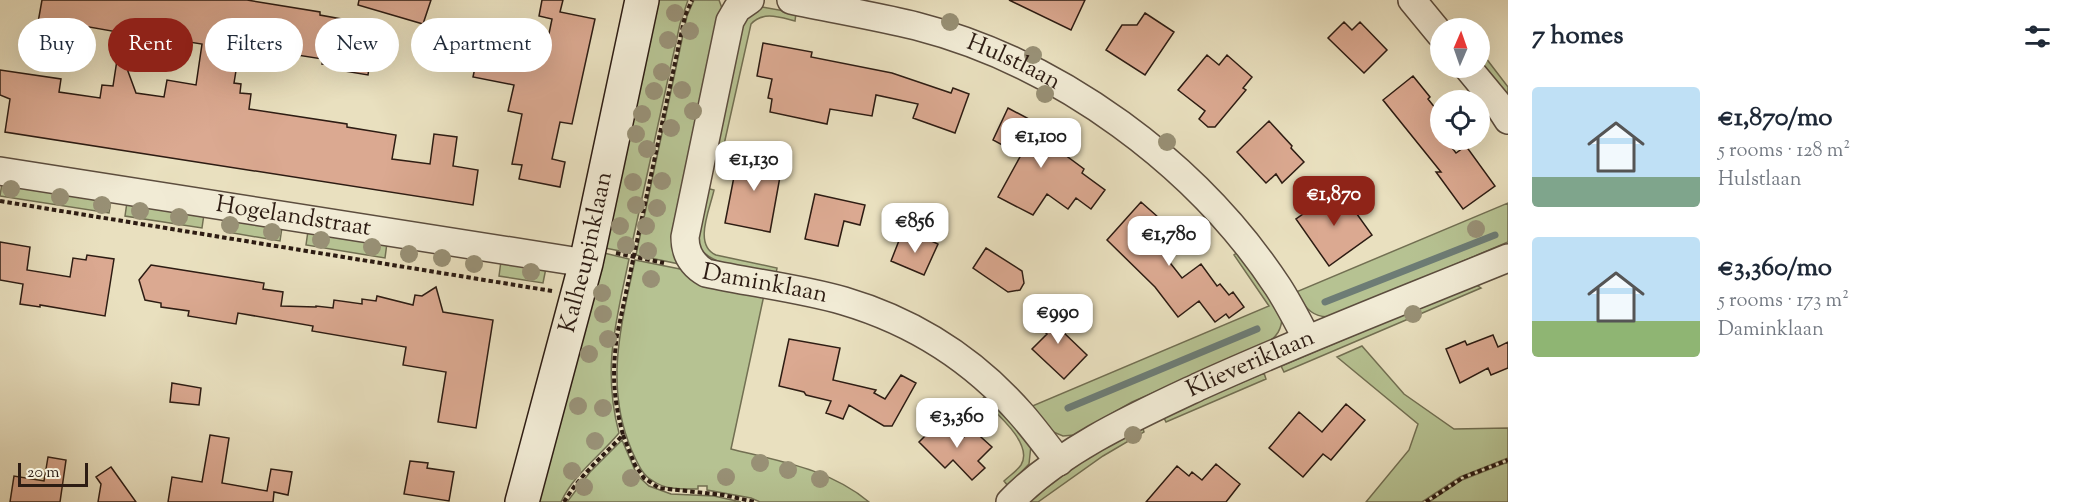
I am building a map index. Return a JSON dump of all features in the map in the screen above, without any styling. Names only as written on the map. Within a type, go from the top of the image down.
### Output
[{"type":"street","name":"Kalheupinklaan","points":[[522,502],[588,255],[642,0]]},
{"type":"street","name":"Daminklaan","points":[[750,0],[737,9],[730,21],[685,237],[688,254],[698,268],[706,273],[843,301],[896,319],[946,346],[984,377],[1022,415],[1059,462]]},
{"type":"street","name":"Hulstlaan","points":[[791,0],[917,27],[966,43],[1011,61],[1087,101],[1149,145],[1191,183],[1241,236],[1279,288],[1307,339]]},
{"type":"street","points":[[1412,0],[1430,22]]},
{"type":"street","points":[[1476,78],[1508,120]]},
{"type":"street","name":"Hogelandstraat","points":[[0,171],[588,255]]},
{"type":"street","name":"Klieveriklaan","points":[[1010,502],[1059,462],[1108,432],[1162,404],[1307,339],[1508,258]]},
{"type":"path","points":[[692,0],[685,16],[617,335],[613,374],[617,412],[635,465],[644,478],[659,488],[723,495],[755,502]]},
{"type":"path","points":[[0,201],[559,292]]},
{"type":"path","points":[[588,255],[632,256],[698,268]]},
{"type":"path","points":[[564,502],[599,457],[623,435]]},
{"type":"path","points":[[1426,502],[1464,477],[1508,460]]},
{"type":"green space","points":[[658,0],[688,0],[680,24],[630,253],[605,248]]},
{"type":"green space","points":[[694,0],[719,0],[723,11],[684,265],[636,255],[687,16]]},
{"type":"green space","points":[[757,8],[796,13],[795,21],[766,16],[751,24],[723,149],[715,147],[743,19]]},
{"type":"green space","points":[[1490,63],[1508,87],[1508,100],[1490,76]]},
{"type":"green space","points":[[2,183],[111,200],[109,213],[0,196]]},
{"type":"green space","points":[[706,188],[714,190],[704,235],[709,250],[716,255],[777,268],[776,274],[732,266],[711,258],[703,252],[698,244]]},
{"type":"green space","points":[[127,202],[204,214],[202,228],[125,216]]},
{"type":"green space","points":[[1508,203],[1508,242],[1334,316],[1321,316],[1311,312],[1296,292]]},
{"type":"green space","points":[[229,218],[282,227],[280,241],[227,232]]},
{"type":"green space","points":[[308,231],[387,243],[385,258],[306,245]]},
{"type":"green space","points":[[1239,251],[1282,316],[1280,329],[1266,344],[1132,402],[1074,435],[1063,436],[1051,431],[1030,407],[1269,306],[1234,255]]},
{"type":"green space","points":[[604,253],[629,259],[616,325],[611,366],[614,410],[619,433],[580,474],[561,502],[539,502]]},
{"type":"green space","points":[[635,260],[690,271],[764,295],[731,449],[785,462],[821,474],[838,481],[869,502],[760,502],[751,498],[707,490],[707,486],[698,486],[698,489],[669,487],[658,484],[646,475],[632,451],[624,427],[617,379],[621,332]]},
{"type":"green space","points":[[501,261],[546,268],[543,283],[499,276]]},
{"type":"green space","points":[[1475,284],[1481,288],[1284,372],[1281,366]]},
{"type":"green space","points":[[1362,346],[1404,394],[1454,429],[1508,428],[1508,458],[1460,477],[1422,502],[1366,502],[1409,450],[1418,424],[1337,357]]},
{"type":"green space","points":[[1264,373],[1266,379],[1166,422],[1163,416]]},
{"type":"green space","points":[[988,394],[1031,445],[1029,464],[1008,486],[1004,481],[1021,465],[1024,457],[1012,429],[982,399]]},
{"type":"green space","points":[[1142,426],[1144,432],[1103,456],[1038,502],[1028,502],[1075,466]]},
{"type":"green space","points":[[622,440],[637,475],[649,486],[671,494],[714,496],[741,502],[567,502],[590,472]]},
{"type":"green space","points":[[1508,462],[1508,502],[1429,502],[1462,480]]},
{"type":"building","points":[[42,0],[247,0],[320,12],[320,15],[337,18],[315,18],[315,58],[303,56],[303,18],[205,18],[205,72],[236,72],[234,83],[241,84],[240,93],[251,94],[249,109],[347,124],[347,127],[396,135],[392,159],[430,164],[434,134],[457,137],[453,166],[478,170],[473,205],[5,132],[10,99],[0,95],[0,70],[61,79],[59,92],[100,98],[102,85],[113,86],[115,72],[128,72],[136,93],[164,97],[167,80],[196,85],[202,44],[193,43],[193,18],[108,18],[108,30],[96,28],[96,18],[39,18]]},
{"type":"building","points":[[359,0],[431,0],[425,18],[411,18],[411,20],[358,5]]},
{"type":"building","points":[[542,0],[563,0],[560,12],[595,19],[572,124],[560,122],[552,159],[565,162],[560,187],[519,179],[522,165],[512,164],[522,114],[508,111],[514,85],[473,77],[474,72],[552,72],[552,18],[539,16]]},
{"type":"building","points":[[1009,0],[1085,0],[1071,30]]},
{"type":"building","points":[[1145,13],[1174,32],[1145,75],[1106,50],[1122,25],[1137,25]]},
{"type":"building","points":[[1344,22],[1352,30],[1360,22],[1387,50],[1364,73],[1328,38]]},
{"type":"building","points":[[763,43],[812,52],[811,57],[892,73],[951,93],[953,88],[969,94],[955,133],[913,118],[918,104],[876,95],[872,116],[830,109],[827,124],[770,112],[772,99],[768,98],[772,79],[757,76]]},
{"type":"building","points":[[1207,55],[1219,65],[1227,55],[1252,77],[1243,88],[1246,90],[1215,127],[1208,127],[1199,119],[1205,111],[1178,90]]},
{"type":"building","points":[[350,72],[368,72],[368,75]]},
{"type":"building","points":[[1413,76],[1430,97],[1428,99],[1430,102],[1430,150],[1454,150],[1456,153],[1460,150],[1469,150],[1495,186],[1463,209],[1436,172],[1441,172],[1383,100]]},
{"type":"building","points":[[1008,108],[1044,127],[1041,133],[1051,139],[1049,143],[1084,169],[1082,173],[1105,190],[1091,209],[1076,198],[1068,209],[1047,194],[1033,215],[998,197],[1021,155],[993,140]]},
{"type":"building","points":[[1269,121],[1304,162],[1282,183],[1276,174],[1266,183],[1237,152]]},
{"type":"building","points":[[739,151],[783,160],[770,232],[725,223]]},
{"type":"building","points":[[1339,189],[1372,235],[1329,266],[1296,219]]},
{"type":"building","points":[[815,194],[865,205],[860,225],[844,221],[838,246],[805,239]]},
{"type":"building","points":[[1141,202],[1176,233],[1160,250],[1182,278],[1201,264],[1217,286],[1220,284],[1229,295],[1233,292],[1244,307],[1229,318],[1226,314],[1215,322],[1199,301],[1178,317],[1155,287],[1107,240]]},
{"type":"building","points":[[914,233],[938,244],[924,275],[891,261],[900,238],[911,242]]},
{"type":"building","points":[[0,242],[30,247],[27,270],[70,277],[73,258],[86,260],[87,255],[114,259],[105,316],[40,305],[40,307],[20,304],[23,284],[0,280]]},
{"type":"building","points":[[986,248],[1022,271],[1024,283],[1020,290],[1008,292],[973,268]]},
{"type":"building","points":[[151,265],[264,283],[263,289],[283,292],[281,306],[333,308],[334,300],[362,304],[362,299],[376,301],[377,296],[413,305],[415,295],[422,296],[436,287],[443,312],[493,320],[476,428],[438,422],[446,372],[403,365],[406,347],[312,331],[313,326],[238,313],[236,324],[188,316],[189,311],[161,307],[161,303],[145,300],[139,280]]},
{"type":"building","points":[[1051,309],[1058,309],[1070,321],[1061,330],[1087,355],[1064,379],[1032,349],[1047,334],[1036,324]]},
{"type":"building","points":[[1493,335],[1498,347],[1508,342],[1508,368],[1491,375],[1488,368],[1460,383],[1446,349],[1465,341],[1467,345]]},
{"type":"building","points":[[789,339],[840,348],[833,380],[876,390],[874,393],[885,399],[901,375],[916,383],[892,426],[884,426],[849,405],[843,419],[826,413],[831,401],[779,386]]},
{"type":"building","points":[[172,383],[201,388],[199,405],[170,402]]},
{"type":"building","points":[[1346,404],[1365,420],[1331,460],[1323,454],[1303,477],[1269,448],[1299,412],[1322,432]]},
{"type":"building","points":[[949,422],[964,437],[972,429],[992,447],[978,461],[985,468],[972,480],[953,460],[945,468],[919,442],[932,429],[937,434]]},
{"type":"building","points":[[210,435],[229,438],[222,483],[267,491],[271,469],[292,472],[288,495],[274,492],[273,502],[168,502],[172,477],[202,482]]},
{"type":"building","points":[[48,457],[66,460],[60,502],[10,502],[14,476],[44,481]]},
{"type":"building","points":[[410,461],[428,463],[427,468],[454,472],[449,501],[404,494]]},
{"type":"building","points":[[1216,464],[1240,484],[1226,502],[1146,502],[1177,466],[1189,476],[1192,472],[1202,480]]},
{"type":"building","points":[[111,467],[136,502],[98,502],[101,484],[96,477]]},
{"type":"waterway","points":[[1325,302],[1495,235]]},
{"type":"waterway","points":[[1068,408],[1257,329]]}]
